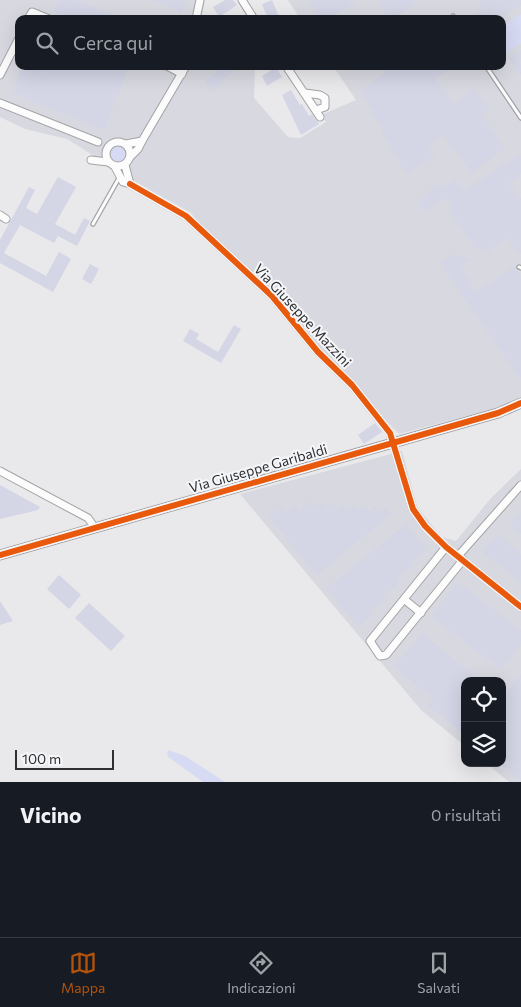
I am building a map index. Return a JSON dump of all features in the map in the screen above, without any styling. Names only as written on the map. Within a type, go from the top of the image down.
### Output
[{"type":"street","points":[[197,15],[200,0]]},
{"type":"street","points":[[242,0],[251,15]]},
{"type":"street","points":[[0,75],[15,46]]},
{"type":"street","points":[[174,70],[182,74]]},
{"type":"street","points":[[115,167],[124,165],[138,149],[184,70]]},
{"type":"street","points":[[289,70],[318,114],[325,107],[325,98],[320,94],[305,93]]},
{"type":"street","points":[[0,103],[98,142],[107,153],[115,142],[126,144],[142,141]]},
{"type":"street","points":[[126,144],[130,150],[130,158]]},
{"type":"street","name":"Via Giuseppe Mazzini","points":[[107,153],[120,177],[186,216],[272,296],[313,346],[352,385],[390,432],[413,509],[425,526],[446,547],[521,607]]},
{"type":"street","points":[[124,165],[130,184]]},
{"type":"street","name":"Via Giuseppe Garibaldi","points":[[0,555],[498,413],[521,403]]},
{"type":"street","points":[[0,471],[88,518],[95,528]]},
{"type":"street","points":[[446,547],[370,641],[379,654],[386,655],[420,613],[460,558],[521,485]]},
{"type":"street","points":[[405,600],[420,613]]},
{"type":"lane","points":[[489,70],[521,118]]},
{"type":"lane","points":[[92,224],[120,177]]},
{"type":"shaded area","points":[[0,0],[205,0],[202,15],[15,15],[15,70],[254,70],[254,98],[288,137],[300,138],[326,122],[321,115],[356,100],[336,70],[506,70],[506,15],[297,15],[288,0],[521,0],[521,398],[513,404],[399,434],[190,212],[126,176],[67,139],[25,129],[0,117]]},
{"type":"shaded area","points":[[521,14],[521,43],[506,53],[506,23]]},
{"type":"shaded area","points":[[118,147],[124,149],[126,155],[124,161],[118,163],[112,161],[110,155],[112,149]]},
{"type":"shaded area","points":[[402,451],[417,507],[442,537],[456,541],[491,498],[521,469],[521,782],[509,782],[491,767],[506,767],[506,677],[461,677],[461,743],[421,710],[240,494]]},
{"type":"shaded area","points":[[168,750],[185,756],[225,782],[203,782],[167,756]]},
{"type":"building","points":[[59,0],[74,0],[115,15],[61,15],[54,12]]},
{"type":"building","points":[[151,0],[187,0],[181,13]]},
{"type":"building","points":[[225,0],[233,0],[237,5],[222,15],[218,15],[213,7]]},
{"type":"building","points":[[272,0],[278,15],[266,15],[262,4]]},
{"type":"building","points":[[308,0],[358,0],[335,15],[317,15]]},
{"type":"building","points":[[376,0],[421,0],[398,15],[386,15]]},
{"type":"building","points":[[478,0],[521,0],[521,5],[506,15],[475,15],[484,9]]},
{"type":"building","points":[[521,50],[521,76],[509,58]]},
{"type":"building","points":[[21,70],[128,70],[104,130],[12,93]]},
{"type":"building","points":[[217,70],[234,70],[213,91],[205,82]]},
{"type":"building","points":[[271,70],[278,70],[282,77],[267,86],[262,76]]},
{"type":"building","points":[[387,70],[447,70],[436,79],[454,104],[474,89],[490,110],[482,116],[505,148],[472,173],[443,135],[428,146],[435,155],[408,174],[390,150],[393,148],[371,113],[374,111],[360,92]]},
{"type":"building","points":[[291,90],[309,116],[312,114],[319,124],[301,135],[282,95]]},
{"type":"building","points":[[519,154],[521,156],[521,174],[509,183],[521,199],[521,255],[506,237],[488,252],[476,248],[449,212],[454,207],[447,197],[426,212],[418,202],[436,185],[442,187],[455,179],[464,191]]},
{"type":"building","points":[[58,177],[76,187],[55,224],[75,235],[84,218],[90,221],[77,246],[58,236],[54,243],[20,225],[4,253],[46,276],[59,252],[71,259],[53,292],[0,263],[0,240],[29,187],[35,190],[26,208],[37,214]]},
{"type":"building","points":[[454,254],[472,259],[461,268],[476,292],[515,266],[521,276],[521,380],[439,262]]},
{"type":"building","points":[[90,264],[99,269],[91,284],[82,279]]},
{"type":"building","points":[[234,325],[241,329],[221,363],[183,341],[190,329],[199,334],[196,339],[218,352]]},
{"type":"building","points":[[375,423],[382,432],[364,444],[358,435]]},
{"type":"building","points":[[0,485],[40,507],[38,510],[0,519]]},
{"type":"building","points":[[311,501],[316,507],[322,502],[327,508],[333,503],[337,509],[343,504],[347,510],[354,505],[358,510],[364,506],[369,511],[375,506],[379,512],[385,508],[391,514],[317,575],[269,517],[281,508],[285,513],[295,505],[299,511]]},
{"type":"building","points":[[521,512],[521,535],[510,525]]},
{"type":"building","points":[[406,524],[427,549],[409,564],[412,567],[396,579],[399,583],[371,611],[373,614],[358,627],[327,588]]},
{"type":"building","points":[[497,534],[521,554],[521,583],[482,552]]},
{"type":"building","points":[[59,575],[81,595],[69,609],[47,589]]},
{"type":"building","points":[[458,582],[521,631],[521,644],[501,670],[431,616]]},
{"type":"building","points":[[0,601],[13,621],[0,625]]},
{"type":"building","points":[[89,603],[125,636],[111,651],[75,618]]},
{"type":"building","points":[[422,633],[476,677],[461,677],[461,732],[428,705],[433,698],[394,667]]},
{"type":"building","points":[[521,674],[521,781],[503,767],[506,767],[506,693]]},
{"type":"cycle path","points":[[130,184],[186,216],[272,296],[318,352],[352,385],[390,433],[413,509],[425,526],[446,547],[521,607]]},
{"type":"cycle path","points":[[0,555],[498,413],[521,403]]}]
